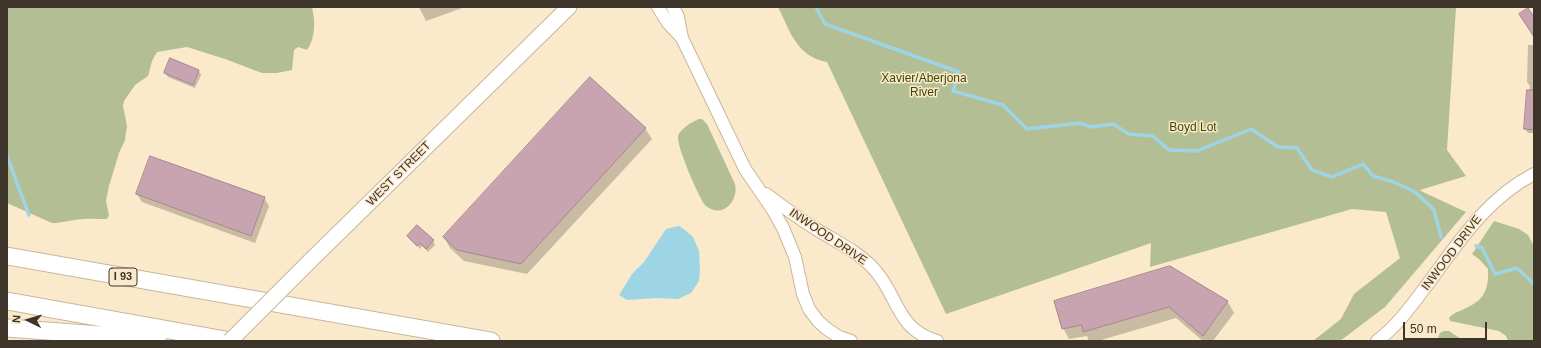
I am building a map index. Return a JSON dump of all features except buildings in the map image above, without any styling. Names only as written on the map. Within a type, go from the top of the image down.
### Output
[{"type":"highway","name":"I 93","points":[[7,256],[491,341]]},
{"type":"highway","points":[[7,301],[230,341]]},
{"type":"highway","points":[[7,328],[113,336],[203,336]]},
{"type":"main road","name":"WEST STREET","points":[[230,341],[569,7]]},
{"type":"street","name":"INWOOD DRIVE","points":[[658,7],[668,22],[682,38]]},
{"type":"street","name":"INWOOD DRIVE","points":[[673,7],[678,17],[682,38],[741,161],[773,210],[792,248],[803,294],[809,309],[818,321],[827,329],[839,337],[851,341]]},
{"type":"street","name":"INWOOD DRIVE","points":[[1377,341],[1403,316],[1486,209],[1514,185],[1534,174]]},
{"type":"street","name":"INWOOD DRIVE","points":[[760,190],[804,222],[863,258],[881,277],[900,314],[907,324],[915,332],[937,341]]},
{"type":"green space","points":[[7,7],[312,7],[314,29],[312,40],[307,50],[298,47],[294,50],[292,70],[277,73],[262,73],[187,47],[157,52],[152,61],[148,76],[135,85],[124,101],[123,106],[127,126],[125,140],[119,153],[109,186],[106,201],[109,215],[107,219],[82,219],[52,223],[7,203]]},
{"type":"green space","name":"Boyd Lot","points":[[778,7],[1456,7],[1447,150],[1466,176],[1420,190],[1466,212],[1385,307],[1340,341],[1313,341],[1341,319],[1354,294],[1400,258],[1386,212],[1352,209],[1150,267],[1151,243],[946,314],[827,62],[808,55],[801,49],[791,34]]},
{"type":"green space","points":[[699,119],[702,119],[707,124],[735,184],[736,191],[734,197],[728,207],[723,210],[717,211],[705,205],[688,171],[678,141],[679,133],[684,128]]},
{"type":"green space","points":[[1494,221],[1519,229],[1528,235],[1534,246],[1534,341],[1508,341],[1506,336],[1499,331],[1450,321],[1449,318],[1455,313],[1475,303],[1480,299],[1486,290],[1488,269],[1472,254]]},
{"type":"green space","points":[[1449,331],[1464,341],[1437,341],[1440,333]]},
{"type":"water","points":[[679,226],[693,237],[699,251],[699,281],[691,293],[678,299],[656,298],[627,300],[619,295],[632,274],[644,262],[666,229]]},
{"type":"waterway","points":[[816,7],[825,24],[959,72],[953,91],[1003,105],[1027,129],[1080,123],[1091,127],[1113,124],[1129,134],[1153,136],[1169,150],[1197,151],[1251,129],[1278,147],[1297,148],[1312,170],[1332,177],[1363,164],[1373,176],[1394,182],[1415,192],[1434,210],[1441,237]]},
{"type":"waterway","points":[[7,156],[29,215]]},
{"type":"waterway","points":[[1476,246],[1482,248],[1495,274],[1517,268],[1534,284]]},
{"type":"park label","name":"Xavier/Aberjona River","points":[[924,86]]}]
